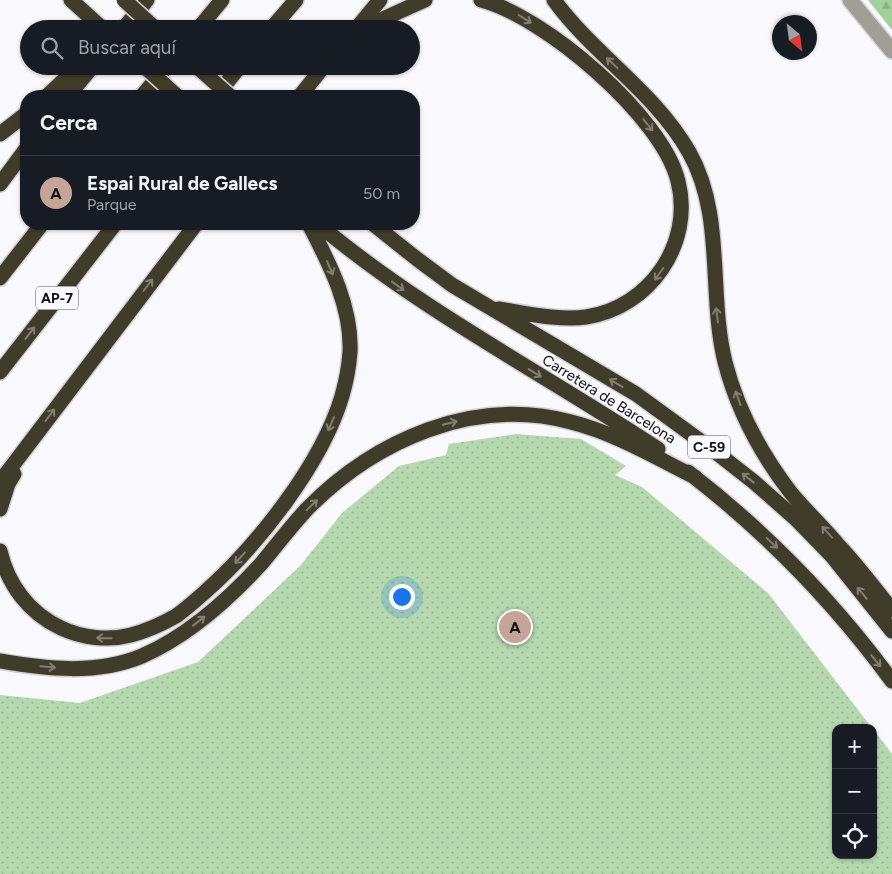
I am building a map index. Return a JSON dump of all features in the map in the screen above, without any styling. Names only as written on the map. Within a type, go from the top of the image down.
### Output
[{"type":"highway","points":[[71,0],[93,20]]},
{"type":"highway","points":[[124,0],[146,20]]},
{"type":"highway","points":[[130,20],[147,0]]},
{"type":"highway","points":[[205,20],[222,0]]},
{"type":"highway","points":[[279,20],[296,0]]},
{"type":"highway","points":[[363,20],[380,0]]},
{"type":"highway","points":[[382,20],[402,9],[425,0]]},
{"type":"highway","points":[[480,0],[521,16],[561,43],[611,85],[648,125],[661,143],[678,180],[682,202],[682,218],[670,258],[645,289],[628,302],[608,312],[585,318],[547,317],[490,308]]},
{"type":"highway","points":[[554,0],[588,40],[643,92],[676,131],[689,152],[699,173],[710,214],[716,307],[724,354],[745,417],[764,452],[792,494],[841,547],[892,610]]},
{"type":"highway","points":[[53,90],[69,75]]},
{"type":"highway","points":[[73,90],[85,75]]},
{"type":"highway","points":[[154,75],[170,90]]},
{"type":"highway","points":[[147,90],[160,75]]},
{"type":"highway","points":[[206,75],[223,90]]},
{"type":"highway","points":[[221,90],[233,75]]},
{"type":"highway","points":[[305,90],[318,75]]},
{"type":"highway","points":[[0,134],[20,119]]},
{"type":"highway","points":[[0,184],[20,157]]},
{"type":"highway","points":[[0,278],[37,230]]},
{"type":"highway","name":"AP-7","points":[[0,372],[110,230]]},
{"type":"highway","points":[[0,482],[191,230]]},
{"type":"highway","points":[[0,551],[11,581],[34,611],[48,622],[67,631],[87,637],[109,638],[130,636],[154,627],[177,615],[218,581],[270,522],[299,483],[322,444],[342,397],[350,350],[345,309],[329,265],[312,230]]},
{"type":"highway","name":"Carretera de Barcelona","points":[[326,230],[416,298],[624,427],[664,453],[695,477],[745,519],[804,575],[839,614],[892,681]]},
{"type":"highway","name":"Carretera de Barcelona","points":[[381,230],[431,270],[490,308],[636,394],[754,482],[796,519],[832,556],[892,631]]},
{"type":"highway","points":[[0,661],[68,669],[93,668],[117,664],[140,657],[165,644],[192,627],[238,588],[307,510],[331,487],[359,465],[388,447],[418,433],[449,422],[482,416],[513,415],[543,416],[571,422],[595,429],[639,448],[695,477]]},
{"type":"highway","points":[[0,510],[8,484],[30,441]]},
{"type":"street","points":[[850,0],[892,51]]},
{"type":"green space","points":[[868,0],[892,0],[892,30]]},
{"type":"green space","points":[[516,434],[581,439],[626,466],[615,475],[642,487],[768,593],[869,724],[832,724],[832,859],[877,859],[877,734],[892,754],[892,874],[0,874],[0,695],[80,703],[198,662],[301,565],[342,513],[399,466],[446,455],[449,444]]},
{"type":"place","name":"Espai Rural de Gallecs","points":[[515,627]]}]
